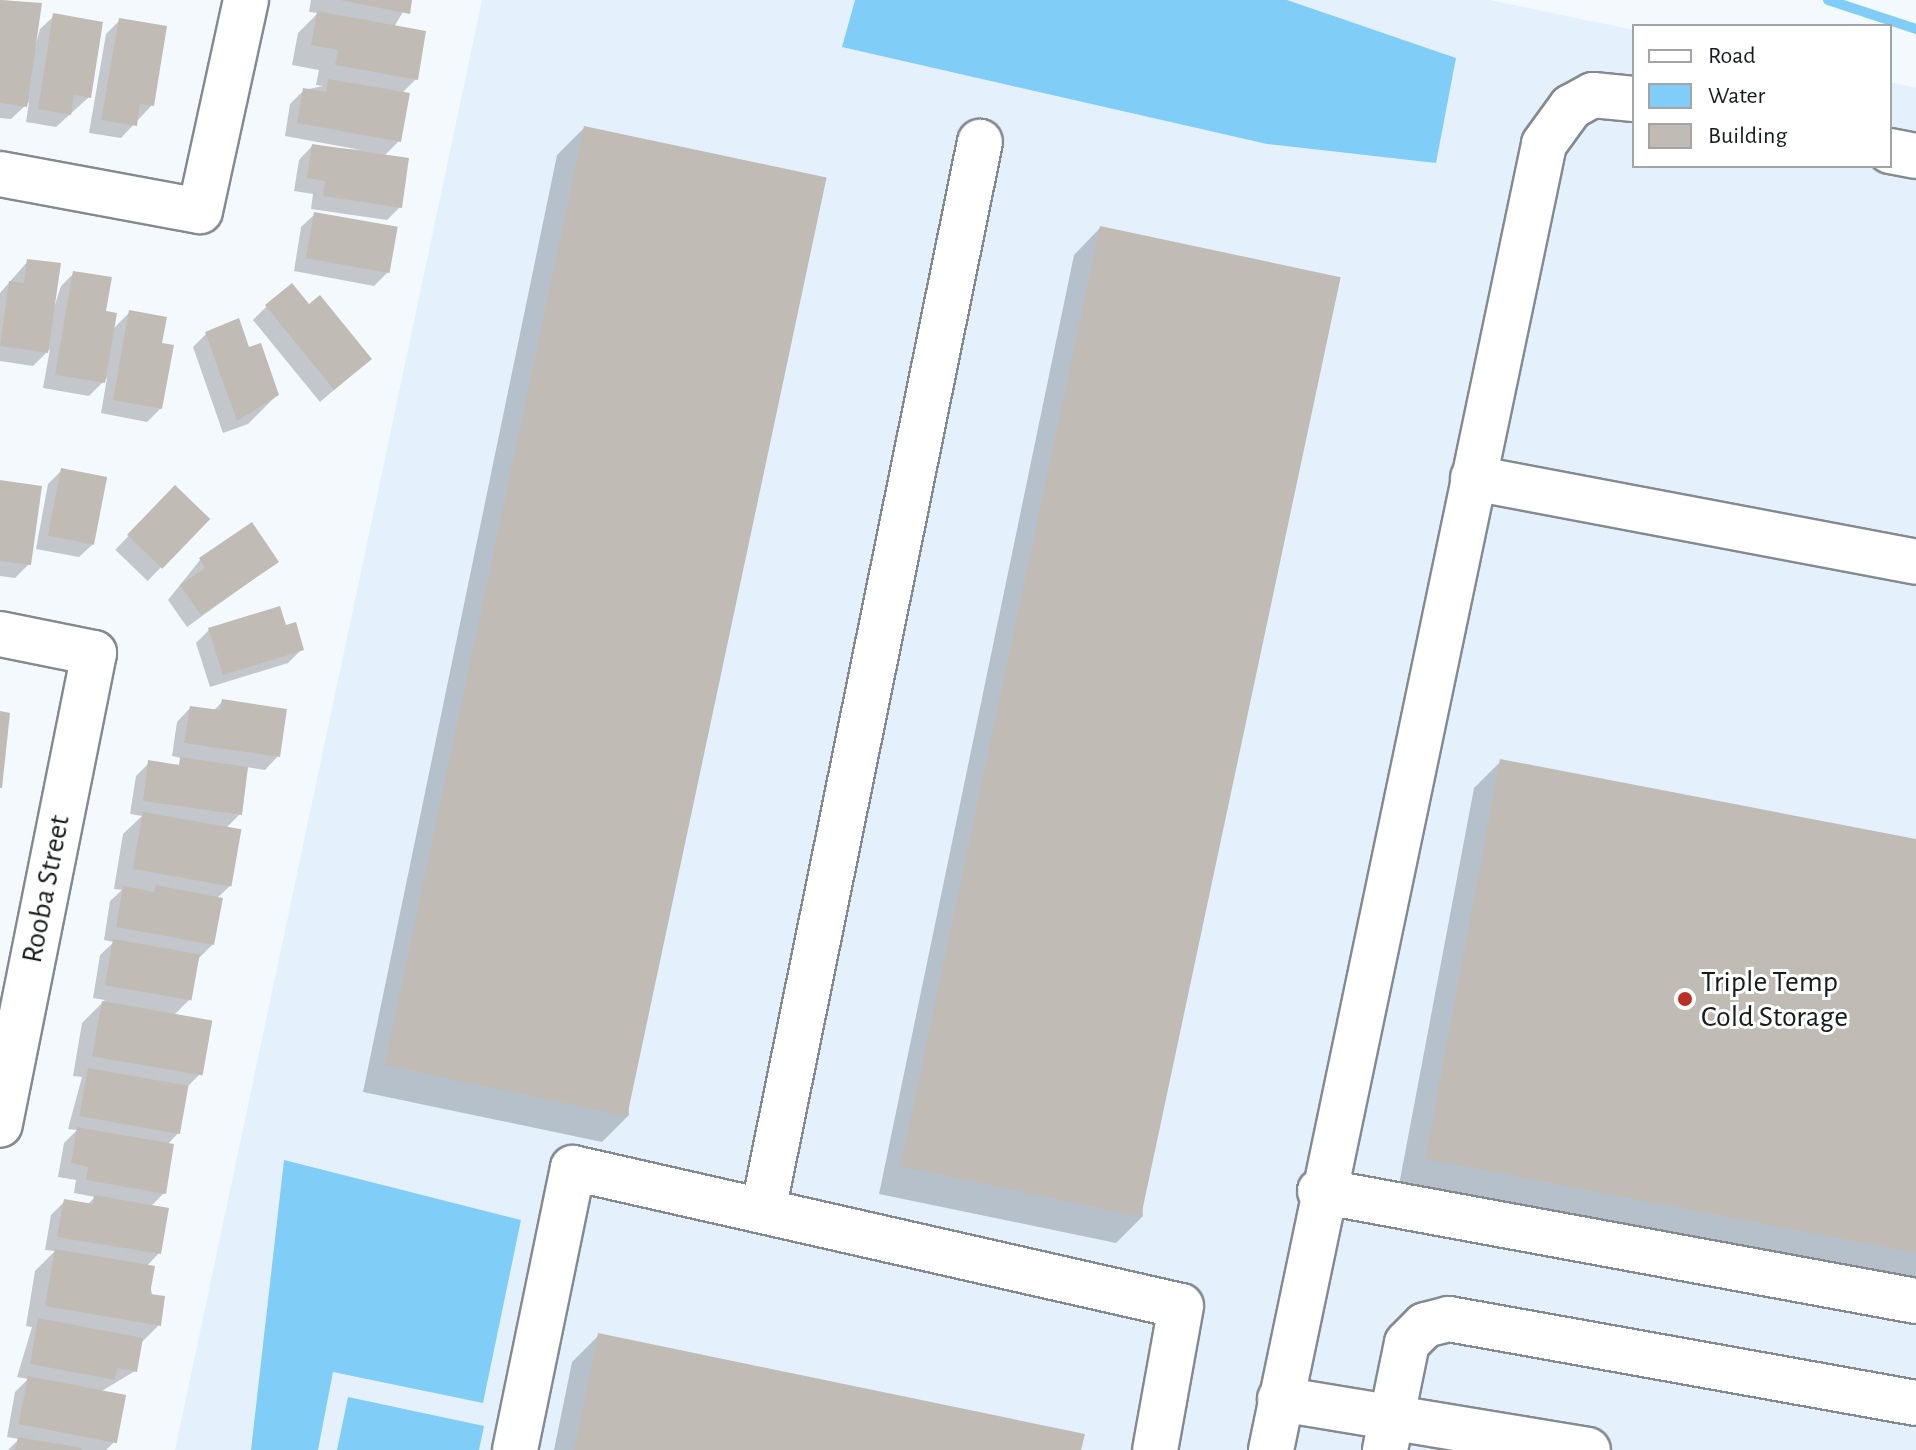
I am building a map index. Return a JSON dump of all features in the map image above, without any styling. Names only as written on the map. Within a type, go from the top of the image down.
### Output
[{"type":"street","points":[[0,174],[200,211],[246,0]]},
{"type":"street","points":[[1271,1450],[1320,1191],[1544,144],[1571,107],[1593,95],[1632,99]]},
{"type":"street","points":[[763,1211],[980,142]]},
{"type":"street","points":[[1892,151],[1916,156]]},
{"type":"street","points":[[1473,478],[1916,562]]},
{"type":"street","name":"Rooba Street","points":[[0,634],[94,653],[8,1033],[0,1125]]},
{"type":"street","points":[[515,1450],[573,1168],[1181,1306],[1155,1450]]},
{"type":"street","points":[[1320,1191],[1916,1301]]},
{"type":"street","points":[[1388,1434],[1407,1343],[1425,1325],[1449,1319],[1916,1403]]},
{"type":"street","points":[[1280,1399],[1388,1434],[1588,1450]]},
{"type":"shaded area","points":[[482,0],[1490,0],[1632,30],[1632,168],[1892,168],[1892,82],[1916,88],[1916,1450],[175,1450]]},
{"type":"water","points":[[855,0],[1287,0],[1456,58],[1436,163],[1267,144],[842,47]]},
{"type":"water","points":[[284,1160],[521,1220],[483,1403],[333,1372],[318,1450],[251,1450]]},
{"type":"water","points":[[348,1397],[484,1426],[479,1450],[337,1450]]},
{"type":"building","points":[[0,0],[42,3],[27,107],[0,103]]},
{"type":"building","points":[[340,0],[412,0],[410,14]]},
{"type":"building","points":[[317,11],[426,31],[418,80],[335,65],[338,50],[311,45]]},
{"type":"building","points":[[53,13],[103,22],[91,98],[74,95],[71,115],[38,109]]},
{"type":"building","points":[[119,18],[167,26],[154,106],[140,104],[137,126],[101,120]]},
{"type":"building","points":[[328,79],[410,93],[401,142],[297,123],[303,88],[326,92]]},
{"type":"building","points":[[584,126],[827,178],[627,1117],[384,1065]]},
{"type":"building","points":[[312,144],[409,158],[402,208],[323,196],[325,181],[307,178]]},
{"type":"building","points":[[314,212],[398,227],[390,273],[306,258]]},
{"type":"building","points":[[1100,226],[1341,277],[1141,1217],[900,1166]]},
{"type":"building","points":[[27,259],[61,263],[48,353],[0,346],[9,281],[24,283]]},
{"type":"building","points":[[73,271],[112,277],[106,311],[117,313],[105,383],[55,375]]},
{"type":"building","points":[[292,283],[309,304],[320,295],[372,359],[334,390],[265,305]]},
{"type":"building","points":[[129,310],[167,317],[162,343],[174,345],[162,409],[113,400]]},
{"type":"building","points":[[239,318],[249,347],[261,343],[279,395],[237,421],[205,332]]},
{"type":"building","points":[[61,468],[107,477],[94,545],[48,536]]},
{"type":"building","points":[[0,480],[42,486],[31,565],[0,561]]},
{"type":"building","points":[[175,485],[210,519],[162,569],[127,535]]},
{"type":"building","points":[[252,522],[279,562],[201,615],[180,585],[205,568],[199,558]]},
{"type":"building","points":[[280,606],[286,625],[296,622],[304,650],[223,675],[208,628]]},
{"type":"building","points":[[222,699],[287,709],[280,757],[184,743],[190,706],[220,710]]},
{"type":"building","points":[[0,711],[10,713],[2,788],[0,788]]},
{"type":"building","points":[[180,757],[248,767],[242,815],[143,801],[148,760],[179,765]]},
{"type":"building","name":"Triple Temp Cold Storage","points":[[1500,759],[1916,839],[1916,1253],[1425,1159]]},
{"type":"building","points":[[143,812],[241,829],[231,886],[133,869]]},
{"type":"building","points":[[156,885],[223,898],[214,945],[116,927],[123,886],[154,892]]},
{"type":"building","points":[[113,939],[200,954],[192,1001],[105,985]]},
{"type":"building","points":[[102,1001],[212,1020],[203,1076],[92,1056]]},
{"type":"building","points":[[88,1068],[188,1086],[180,1134],[79,1116]]},
{"type":"building","points":[[77,1127],[174,1144],[166,1194],[86,1180],[88,1167],[71,1163]]},
{"type":"building","points":[[94,1195],[169,1208],[161,1254],[57,1237],[64,1199],[93,1204]]},
{"type":"building","points":[[55,1249],[155,1266],[150,1294],[165,1296],[161,1326],[45,1306]]},
{"type":"building","points":[[38,1318],[143,1338],[137,1372],[117,1368],[115,1380],[30,1364]]},
{"type":"building","points":[[598,1333],[1085,1434],[1081,1450],[574,1450]]},
{"type":"building","points":[[28,1376],[126,1395],[117,1443],[19,1424]]},
{"type":"building","points":[[18,1437],[82,1448],[82,1450],[15,1450]]},
{"type":"waterway","points":[[1828,0],[1916,29]]},
{"type":"place","name":"Triple Temp Cold Storage","points":[[1685,999]]}]
